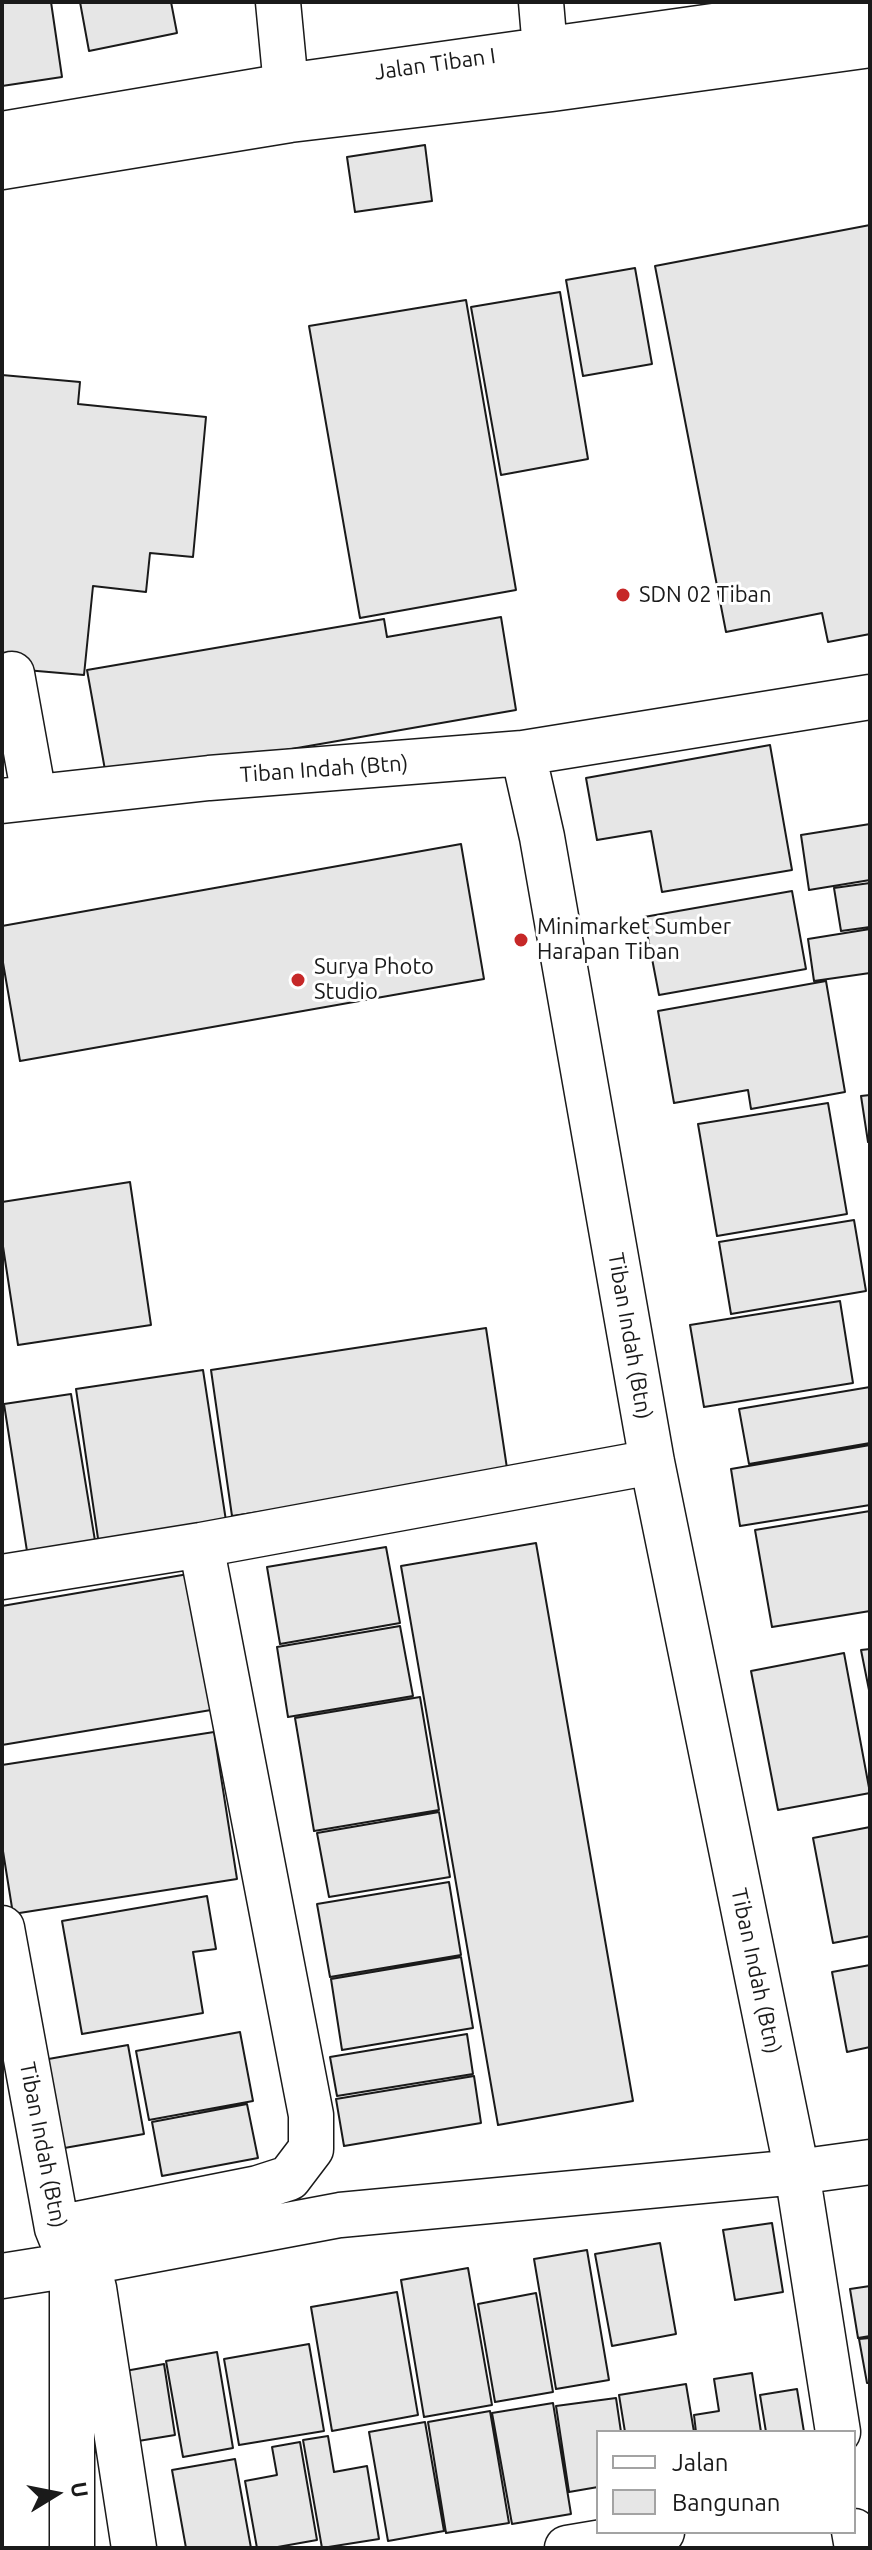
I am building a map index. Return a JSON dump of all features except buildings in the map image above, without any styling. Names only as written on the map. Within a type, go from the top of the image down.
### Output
[{"type":"street","points":[[278,2],[286,86]]},
{"type":"street","points":[[541,2],[545,49]]},
{"type":"street","name":"Jalan Tiban I","points":[[2,134],[286,86],[870,4]]},
{"type":"street","name":"Jalan Tiban I","points":[[2,167],[290,120],[552,89],[870,45]]},
{"type":"street","points":[[12,674],[18,798]]},
{"type":"street","points":[[523,753],[870,697]]},
{"type":"street","name":"Tiban Indah (Btn)","points":[[18,798],[224,776],[523,753],[542,837],[652,1462],[797,2172],[838,2430]]},
{"type":"street","points":[[2,1577],[201,1545],[652,1462]]},
{"type":"street","points":[[2,2276],[289,2178],[311,2149],[311,2115],[201,1545]]},
{"type":"street","name":"Tiban Indah (Btn)","points":[[2,1928],[73,2252],[72,2548]]},
{"type":"street","points":[[73,2252],[340,2215],[797,2172],[870,2162]]},
{"type":"street","points":[[73,2252],[134,2548]]},
{"type":"street","points":[[567,2548],[650,2534]]},
{"type":"place","name":"SDN 02 Tiban","points":[[623,595]]},
{"type":"place","name":"Minimarket Sumber Harapan Tiban","points":[[521,940]]},
{"type":"place","name":"Surya Photo Studio","points":[[298,980]]}]
